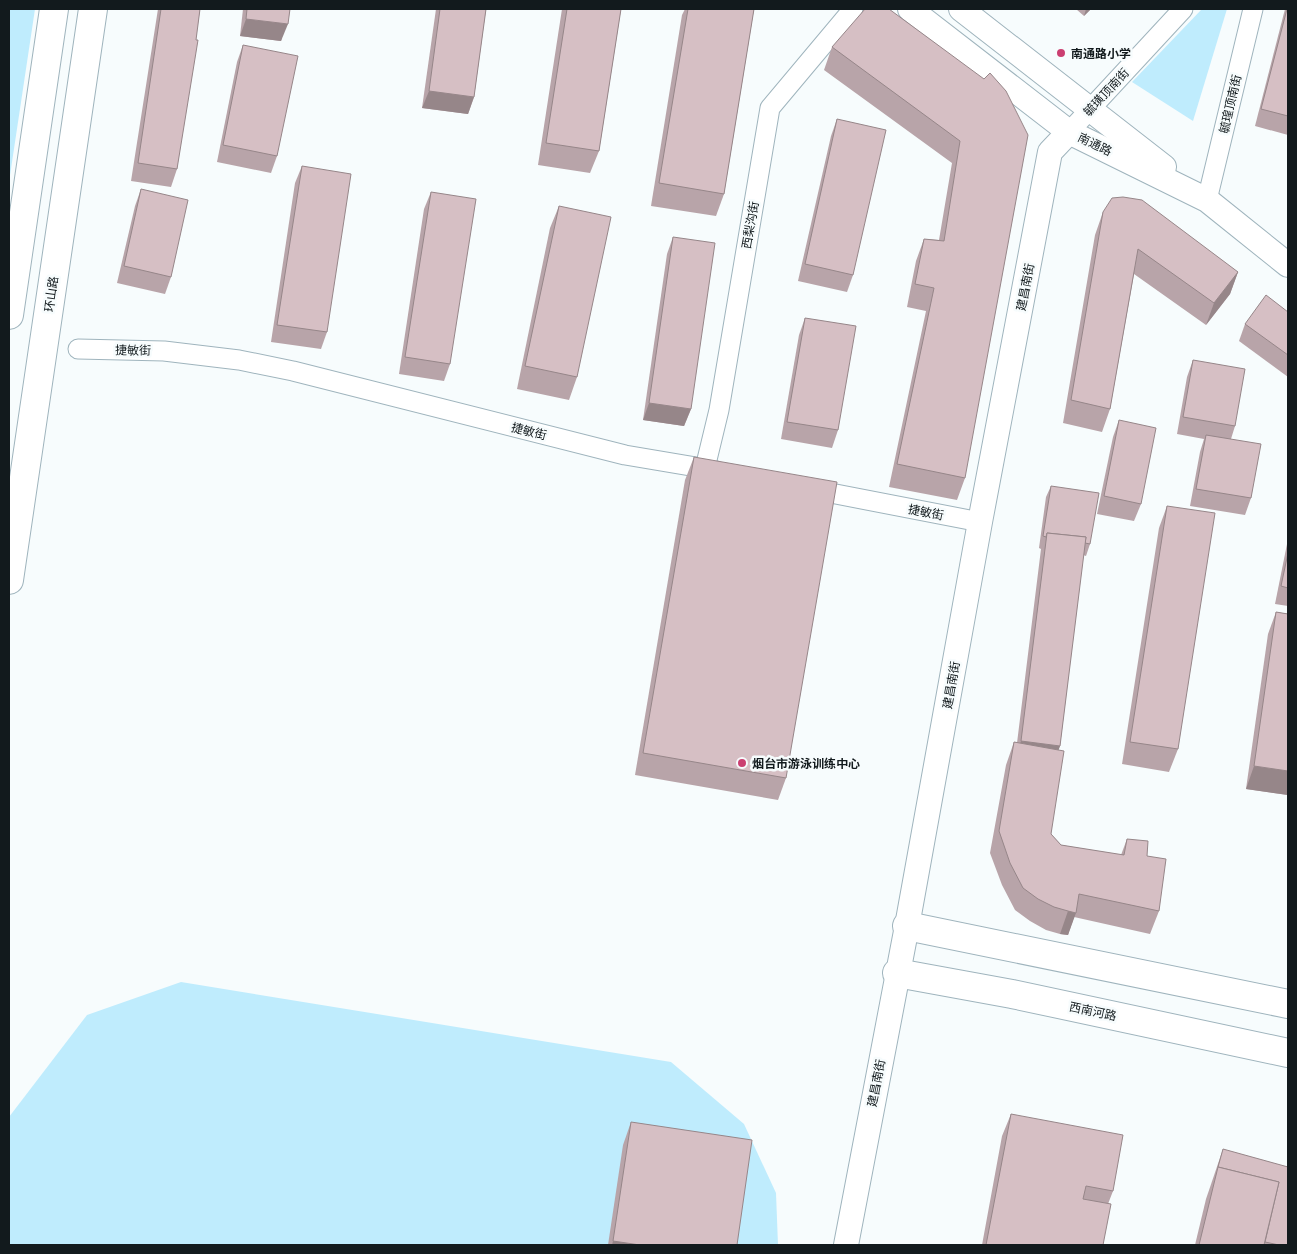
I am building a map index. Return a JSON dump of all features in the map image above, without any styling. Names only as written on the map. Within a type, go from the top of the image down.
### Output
[{"type":"main road","points":[[9,315],[54,9]]},
{"type":"main road","name":"环山路","points":[[9,580],[93,9]]},
{"type":"main road","points":[[907,926],[1288,1004]]},
{"type":"main road","name":"西南河路","points":[[897,973],[1012,994],[1288,1053]]},
{"type":"street","name":"西梨沟街","points":[[705,468],[719,410],[770,108],[853,9]]},
{"type":"street","name":"南通路","points":[[910,9],[1069,132],[1208,200],[1288,265]]},
{"type":"street","points":[[962,9],[1208,200]]},
{"type":"street","name":"毓璜顶南街","points":[[1069,132],[1183,9]]},
{"type":"street","name":"毓瑝顶南街","points":[[1208,200],[1253,9]]},
{"type":"street","name":"建昌南街","points":[[846,1245],[1050,152],[1069,132]]},
{"type":"street","name":"捷敏街","points":[[78,349],[164,351],[239,360],[292,371],[625,455],[734,474]]},
{"type":"street","name":"捷敏街","points":[[790,485],[980,522]]},
{"type":"shaded area","points":[[9,9],[35,9],[9,182]]},
{"type":"shaded area","points":[[1202,9],[1227,9],[1193,121],[1132,82]]},
{"type":"shaded area","points":[[181,982],[671,1062],[744,1124],[776,1193],[778,1245],[9,1245],[9,1117],[87,1015]]},
{"type":"building","points":[[161,9],[200,9],[196,40],[198,40],[177,169],[138,163]]},
{"type":"building","points":[[247,9],[290,9],[288,24],[246,19]]},
{"type":"building","points":[[440,9],[486,9],[474,97],[429,91]]},
{"type":"building","points":[[567,9],[621,9],[599,151],[546,143]]},
{"type":"building","points":[[688,9],[754,9],[724,194],[659,183]]},
{"type":"building","points":[[865,9],[889,9],[984,79],[990,73],[1006,91],[1028,135],[965,478],[897,464],[934,288],[915,284],[924,239],[944,241],[960,141],[832,47]]},
{"type":"building","points":[[1288,9],[1288,116],[1261,109]]},
{"type":"building","points":[[243,45],[298,56],[277,156],[223,145]]},
{"type":"building","points":[[837,119],[886,130],[853,275],[805,264]]},
{"type":"building","points":[[302,166],[351,174],[327,332],[277,325]]},
{"type":"building","points":[[141,189],[188,200],[171,277],[124,266]]},
{"type":"building","points":[[431,192],[476,199],[450,364],[405,357]]},
{"type":"building","points":[[1123,197],[1142,200],[1238,272],[1214,303],[1138,249],[1110,409],[1071,400],[1103,212],[1112,198]]},
{"type":"building","points":[[559,206],[611,217],[577,377],[525,366]]},
{"type":"building","points":[[673,237],[715,243],[691,409],[649,403]]},
{"type":"building","points":[[1266,295],[1288,312],[1288,355],[1245,324]]},
{"type":"building","points":[[805,318],[856,326],[838,430],[787,422]]},
{"type":"building","points":[[1193,360],[1245,369],[1235,426],[1183,417]]},
{"type":"building","points":[[1119,420],[1156,428],[1141,504],[1104,496]]},
{"type":"building","points":[[1206,435],[1261,444],[1251,498],[1196,489]]},
{"type":"building","points":[[694,457],[837,482],[786,778],[643,753]]},
{"type":"building","points":[[1051,486],[1099,493],[1090,544],[1085,543],[1086,537],[1047,533],[1046,537],[1043,536]]},
{"type":"building","points":[[1167,506],[1215,513],[1178,749],[1130,742]]},
{"type":"building","points":[[1047,533],[1086,537],[1060,746],[1021,741]]},
{"type":"building","points":[[1288,553],[1288,588],[1281,586]]},
{"type":"building","points":[[1276,612],[1288,614],[1288,771],[1254,766]]},
{"type":"building","points":[[1014,742],[1064,751],[1051,834],[1061,845],[1124,855],[1127,839],[1148,841],[1147,856],[1166,859],[1159,911],[1079,894],[1076,913],[1054,907],[1038,899],[1023,888],[1010,863],[999,831]]},
{"type":"building","points":[[1011,1114],[1123,1135],[1113,1191],[1086,1186],[1083,1199],[1111,1204],[1103,1245],[986,1245]]},
{"type":"building","points":[[631,1122],[752,1140],[737,1245],[640,1245],[613,1241]]},
{"type":"building","points":[[1223,1149],[1288,1167],[1288,1245],[1265,1242],[1279,1182],[1218,1167]]},
{"type":"building","points":[[1218,1167],[1279,1182],[1264,1245],[1199,1245]]},
{"type":"place","name":"南通路小学","points":[[1061,53]]},
{"type":"place","name":"烟台市游泳训练中心","points":[[742,763]]}]
